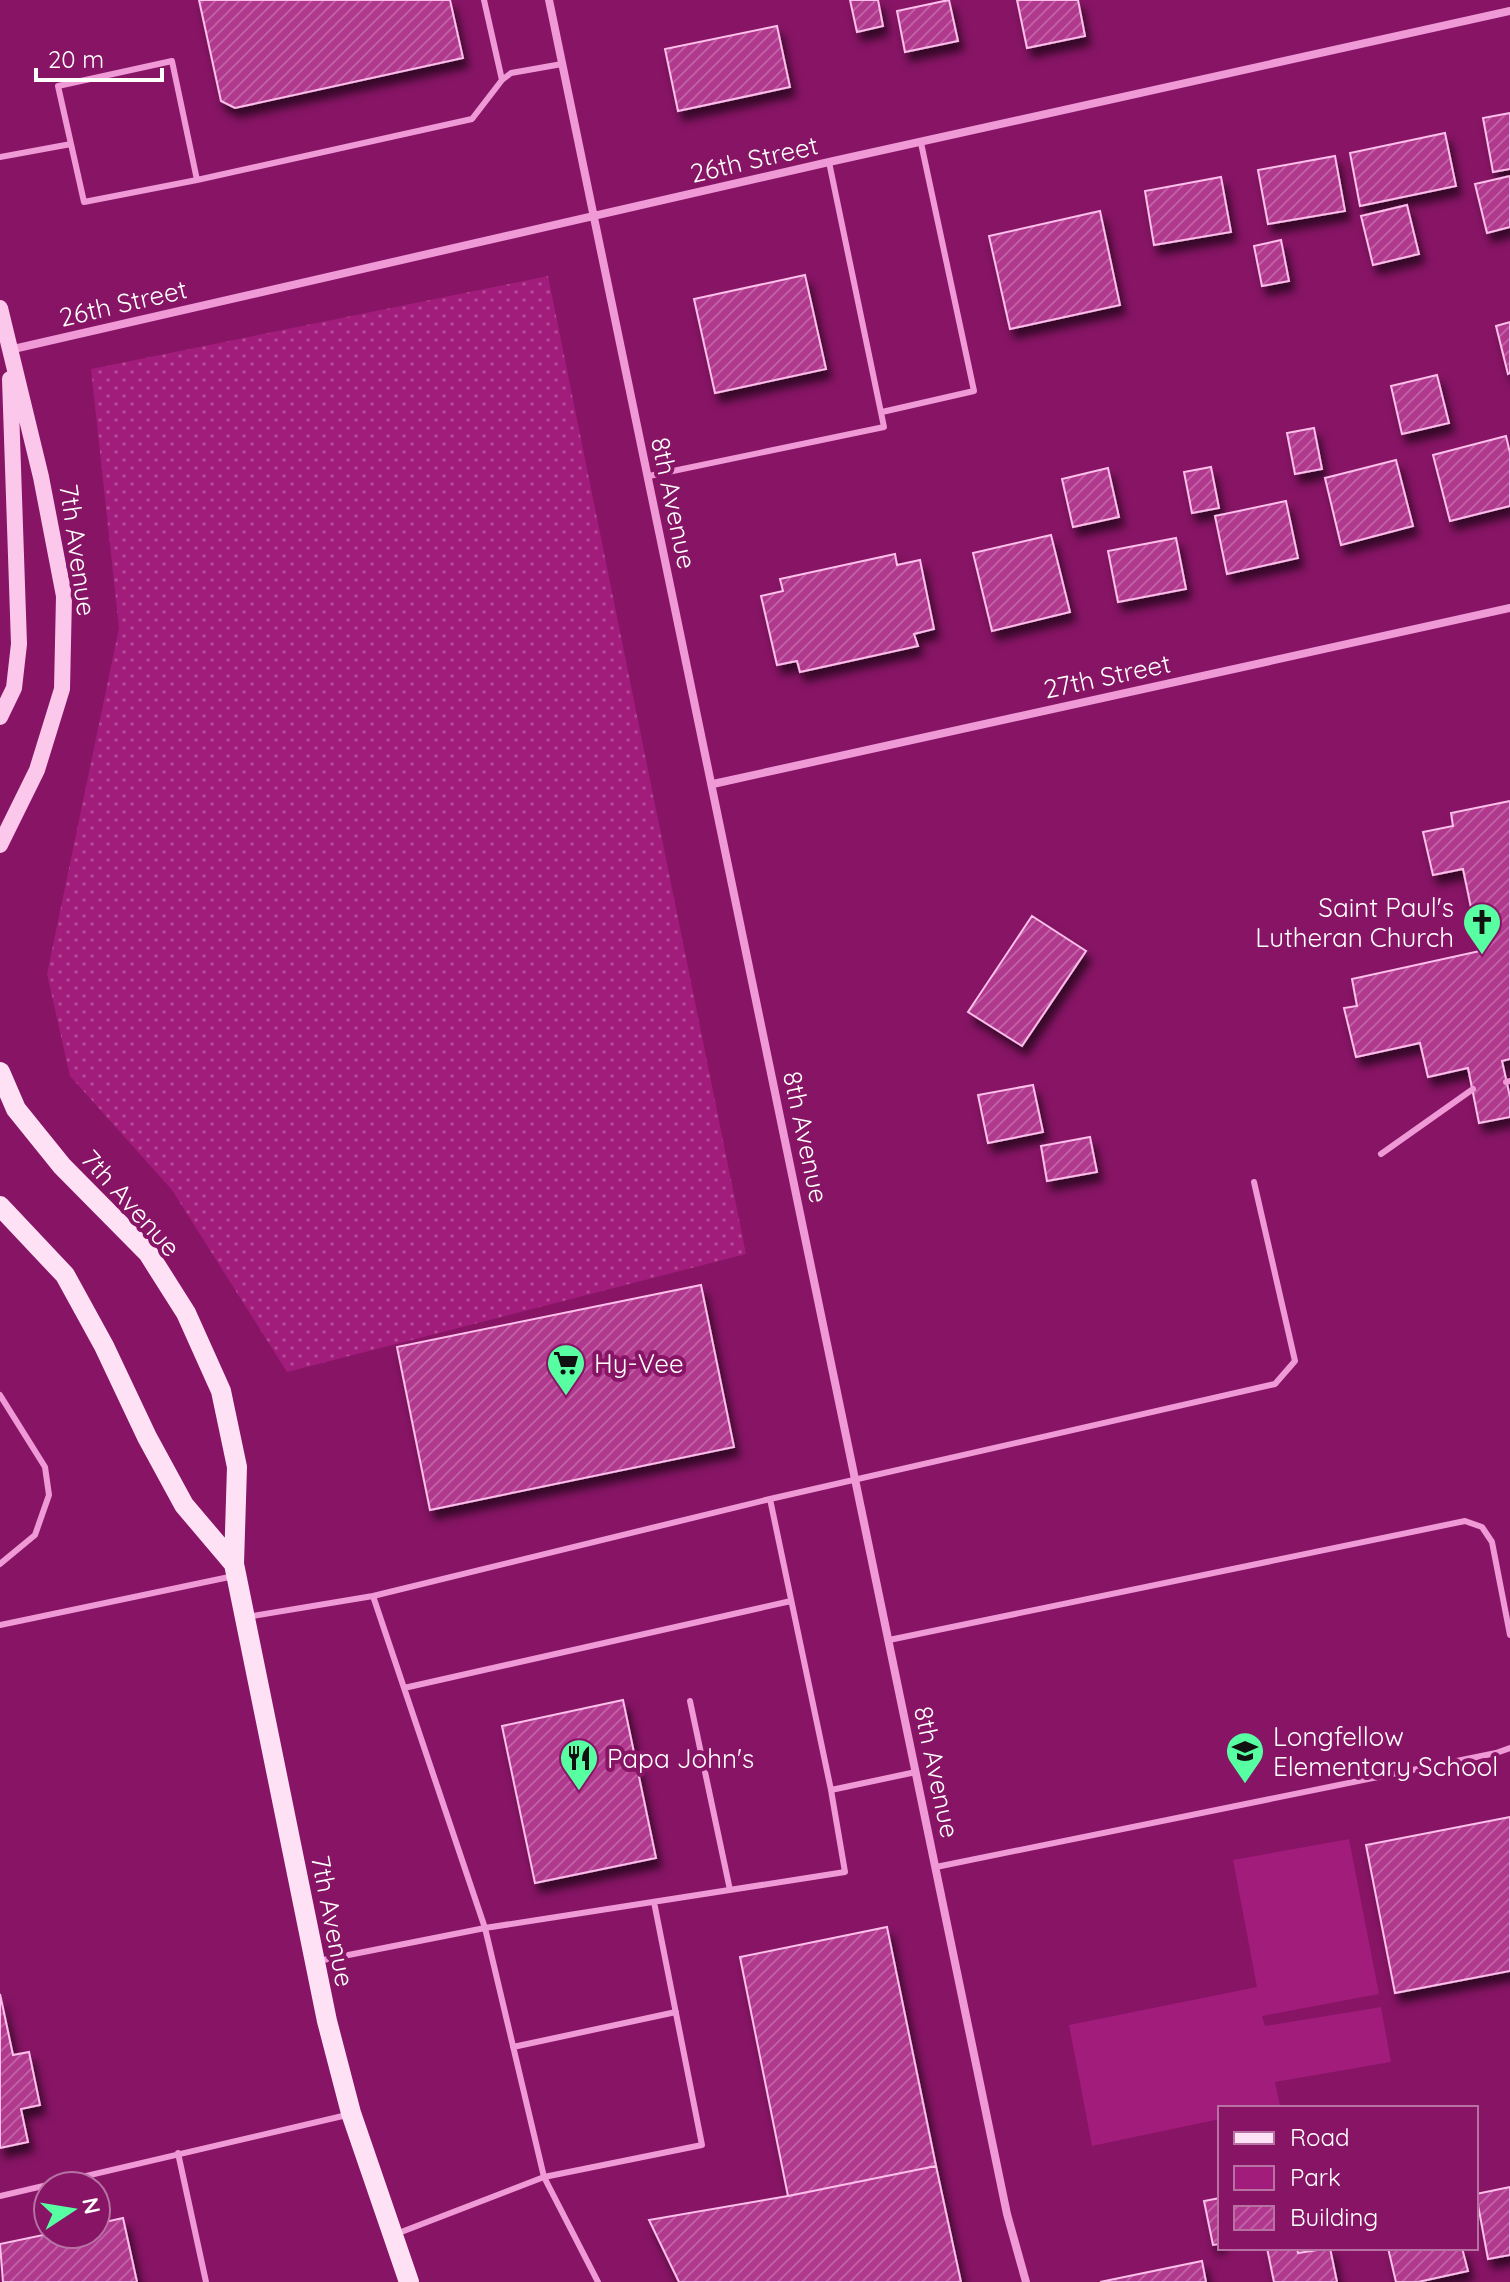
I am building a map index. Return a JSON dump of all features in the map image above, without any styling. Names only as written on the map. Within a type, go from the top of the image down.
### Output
[{"type":"main road","name":"7th Avenue","points":[[0,308],[41,477],[64,596],[62,689],[37,770],[0,845]]},
{"type":"main road","name":"7th Avenue","points":[[0,717],[14,688],[19,644],[9,350]]},
{"type":"main road","name":"7th Avenue","points":[[0,1072],[16,1109],[62,1166],[148,1253],[186,1313],[221,1391],[237,1467],[236,1570],[327,2021],[351,2113],[409,2282]]},
{"type":"main road","name":"7th Avenue","points":[[0,1206],[65,1275],[184,1505],[236,1570]]},
{"type":"street","name":"8th Avenue","points":[[549,0],[1007,2214],[1026,2282]]},
{"type":"street","name":"26th Street","points":[[9,350],[829,162],[1510,11]]},
{"type":"street","name":"27th Street","points":[[713,784],[1510,608]]},
{"type":"lane","points":[[484,0],[502,80]]},
{"type":"lane","points":[[197,180],[172,61],[58,86],[84,202],[197,180],[472,119],[511,73],[562,64]]},
{"type":"lane","points":[[882,412],[974,391],[921,143]]},
{"type":"lane","points":[[0,157],[71,144]]},
{"type":"lane","points":[[649,476],[884,427],[829,162]]},
{"type":"lane","points":[[1381,1154],[1473,1089]]},
{"type":"lane","points":[[246,1617],[373,1596],[770,1499],[1275,1384],[1295,1361],[1254,1182]]},
{"type":"lane","points":[[0,1395],[45,1467],[49,1495],[35,1535],[0,1564]]},
{"type":"lane","points":[[315,1962],[485,1928],[845,1872],[831,1790],[770,1499]]},
{"type":"lane","points":[[889,1640],[1465,1521],[1482,1527],[1492,1542],[1510,1635]]},
{"type":"lane","points":[[0,1625],[236,1570]]},
{"type":"lane","points":[[373,1596],[485,1928],[544,2177],[598,2282]]},
{"type":"lane","points":[[404,1688],[791,1601]]},
{"type":"lane","points":[[690,1701],[730,1890]]},
{"type":"lane","points":[[936,1867],[1510,1748]]},
{"type":"lane","points":[[831,1790],[916,1772]]},
{"type":"lane","points":[[392,2236],[544,2177],[702,2145],[654,1902]]},
{"type":"lane","points":[[513,2047],[676,2012]]},
{"type":"lane","points":[[0,2196],[351,2113]]},
{"type":"lane","points":[[178,2153],[206,2282]]},
{"type":"green space","points":[[548,276],[746,1254],[287,1372],[172,1190],[70,1076],[47,974],[119,628],[91,369]]},
{"type":"green space","points":[[1349,1839],[1379,1994],[1262,2016],[1265,2026],[1381,2007],[1391,2062],[1275,2082],[1280,2106],[1218,2106],[1218,2119],[1092,2146],[1069,2025],[1257,1987],[1233,1860]]},
{"type":"building","points":[[199,0],[450,0],[463,58],[235,108],[221,101]]},
{"type":"building","points":[[850,0],[878,0],[883,26],[857,32]]},
{"type":"building","points":[[949,0],[958,41],[905,52],[897,11]]},
{"type":"building","points":[[1017,0],[1078,0],[1085,36],[1027,48]]},
{"type":"building","points":[[777,26],[790,87],[678,111],[665,49]]},
{"type":"building","points":[[1510,113],[1510,169],[1493,172],[1483,118]]},
{"type":"building","points":[[1445,133],[1456,186],[1360,206],[1350,153]]},
{"type":"building","points":[[1335,156],[1345,211],[1268,224],[1258,170]]},
{"type":"building","points":[[1510,176],[1510,227],[1487,233],[1475,184]]},
{"type":"building","points":[[1221,177],[1231,232],[1154,245],[1145,191]]},
{"type":"building","points":[[1407,205],[1419,254],[1373,265],[1361,216]]},
{"type":"building","points":[[1100,211],[1120,305],[1010,329],[989,236]]},
{"type":"building","points":[[1281,240],[1289,281],[1262,286],[1254,246]]},
{"type":"building","points":[[805,275],[826,369],[715,393],[694,299]]},
{"type":"building","points":[[1510,322],[1510,373],[1508,374],[1496,326]]},
{"type":"building","points":[[1437,375],[1449,423],[1402,434],[1391,386]]},
{"type":"building","points":[[1314,428],[1322,469],[1295,474],[1287,433]]},
{"type":"building","points":[[1506,436],[1510,453],[1510,506],[1450,521],[1433,455]]},
{"type":"building","points":[[1396,460],[1413,526],[1341,545],[1325,478]]},
{"type":"building","points":[[1211,467],[1219,508],[1192,513],[1184,472]]},
{"type":"building","points":[[1108,468],[1119,517],[1073,527],[1062,479]]},
{"type":"building","points":[[1286,501],[1298,558],[1227,574],[1215,516]]},
{"type":"building","points":[[1051,535],[1070,612],[992,631],[973,553]]},
{"type":"building","points":[[1176,538],[1186,589],[1118,602],[1108,551]]},
{"type":"building","points":[[895,554],[897,565],[920,560],[934,629],[914,634],[918,646],[800,672],[797,661],[777,665],[761,596],[783,591],[780,579]]},
{"type":"building","name":"Saint Paul's Lutheran Church","points":[[1510,801],[1510,1059],[1502,1061],[1510,1097],[1510,1117],[1479,1123],[1468,1068],[1428,1077],[1420,1043],[1356,1057],[1344,1008],[1357,1006],[1352,979],[1480,951],[1463,869],[1433,875],[1423,832],[1453,826],[1451,813]]},
{"type":"building","points":[[1032,916],[1086,951],[1022,1046],[968,1012]]},
{"type":"building","points":[[1033,1085],[1043,1132],[988,1143],[978,1095]]},
{"type":"building","points":[[1090,1137],[1097,1172],[1047,1181],[1041,1146]]},
{"type":"building","name":"Hy-Vee","points":[[701,1285],[734,1447],[430,1510],[397,1347]]},
{"type":"building","name":"Papa John's","points":[[623,1700],[656,1858],[535,1883],[502,1726]]},
{"type":"building","points":[[1510,1817],[1510,1971],[1395,1993],[1366,1845]]},
{"type":"building","points":[[887,1927],[936,2166],[788,2196],[740,1957]]},
{"type":"building","points":[[0,1994],[13,2055],[29,2052],[40,2105],[21,2109],[28,2142],[0,2148]]},
{"type":"building","points":[[936,2166],[961,2282],[679,2282],[649,2220],[788,2196]]},
{"type":"building","points":[[1510,2187],[1510,2255],[1488,2259],[1478,2194]]},
{"type":"building","points":[[1218,2198],[1218,2244],[1213,2245],[1204,2201]]},
{"type":"building","points":[[123,2218],[137,2282],[3,2282],[0,2244],[32,2237],[32,2250],[112,2250],[112,2220]]},
{"type":"building","points":[[1267,2250],[1297,2250],[1298,2253],[1330,2250],[1337,2282],[1274,2282]]},
{"type":"building","points":[[1388,2250],[1463,2250],[1468,2271],[1418,2282],[1396,2282]]},
{"type":"building","points":[[1202,2261],[1206,2282],[1100,2282]]},
{"type":"place","name":"Saint Paul's Lutheran Church","points":[[1482,956]]},
{"type":"place","name":"Hy-Vee","points":[[566,1397]]},
{"type":"place","name":"Longfellow Elementary School","points":[[1245,1785]]},
{"type":"place","name":"Papa John's","points":[[579,1792]]}]
